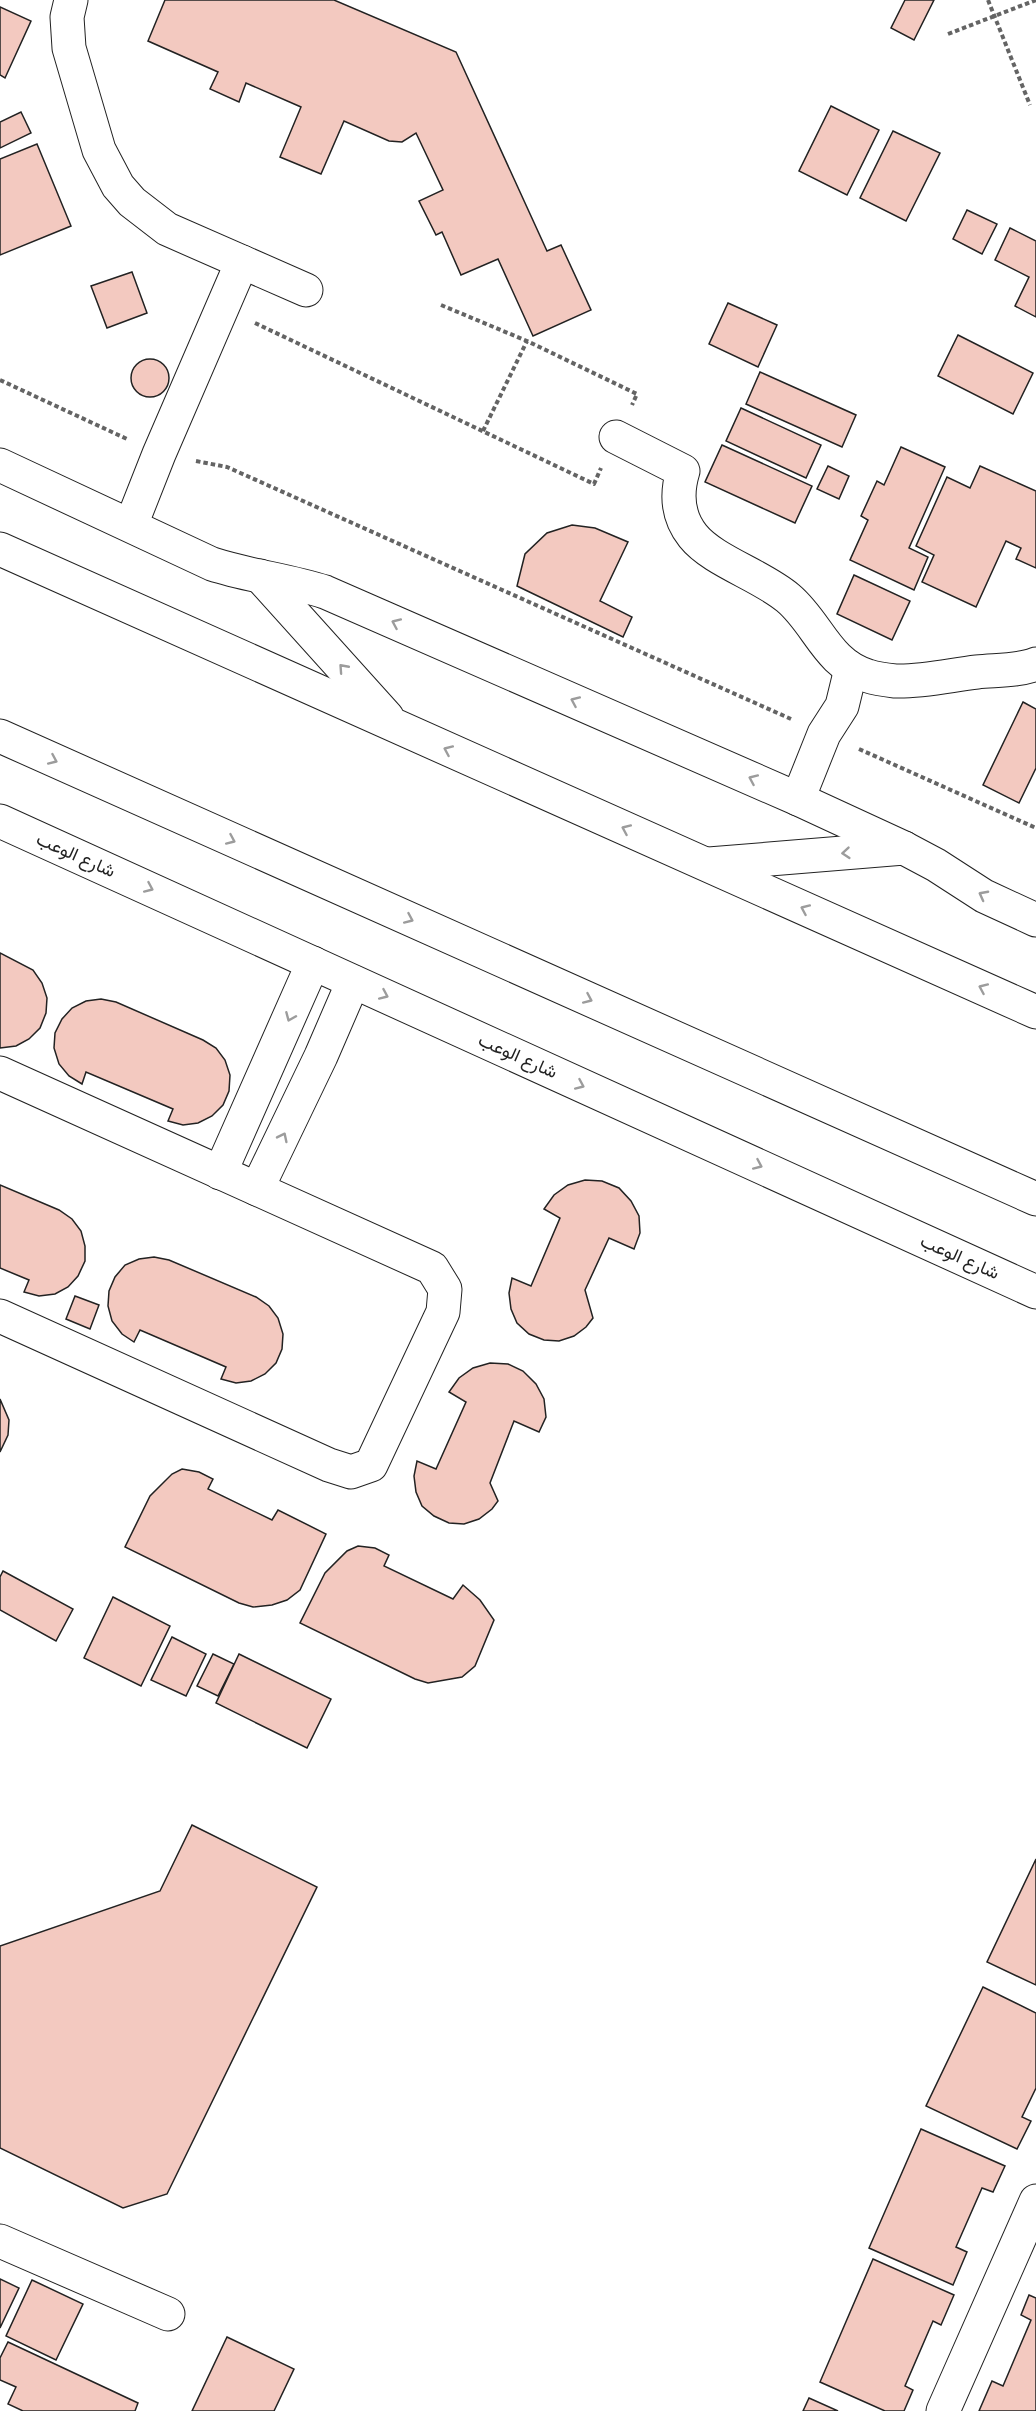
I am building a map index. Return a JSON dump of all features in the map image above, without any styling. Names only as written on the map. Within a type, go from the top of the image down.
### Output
[{"type":"street","points":[[71,0],[68,17],[69,48],[99,150],[118,186],[148,217],[167,229],[306,290]]},
{"type":"street","points":[[131,525],[159,454],[242,262]]},
{"type":"street","points":[[616,437],[683,471],[678,488],[679,505],[684,522],[693,537],[706,548],[772,586],[789,599],[805,615],[826,647],[851,669],[882,680],[897,681],[1036,664]]},
{"type":"street","points":[[0,465],[212,564],[325,592],[798,799],[904,848],[936,865],[984,896],[1036,920]]},
{"type":"street","points":[[0,549],[1036,1012]]},
{"type":"street","points":[[260,576],[397,727]]},
{"type":"street","points":[[798,799],[824,734],[842,706],[851,669]]},
{"type":"street","points":[[0,736],[1036,1199]]},
{"type":"street","name":"شارع الوعب","points":[[0,821],[1036,1292]]},
{"type":"street","points":[[706,865],[904,848]]},
{"type":"street","points":[[220,1173],[313,963]]},
{"type":"street","points":[[257,1189],[353,982]]},
{"type":"street","points":[[0,1073],[432,1268],[445,1289],[443,1312],[370,1465],[351,1472],[329,1465],[0,1316]]},
{"type":"street","points":[[943,2411],[1036,2201]]},
{"type":"street","points":[[0,2241],[168,2314]]},
{"type":"path","points":[[988,0],[1030,105]]},
{"type":"path","points":[[948,34],[1036,0]]},
{"type":"path","points":[[222,307],[594,484],[637,394],[527,341],[441,305]]},
{"type":"path","points":[[483,431],[527,341]]},
{"type":"path","points":[[0,380],[159,454],[227,468],[1036,828]]},
{"type":"building","points":[[165,0],[334,0],[456,52],[547,251],[561,245],[591,310],[533,336],[498,259],[461,275],[442,232],[436,235],[419,201],[443,190],[416,133],[402,142],[389,141],[344,121],[321,174],[280,157],[301,107],[246,83],[239,102],[210,89],[218,72],[148,41]]},
{"type":"building","points":[[905,0],[934,0],[914,40],[891,28]]},
{"type":"building","points":[[0,7],[31,21],[5,78],[0,75]]},
{"type":"building","points":[[831,106],[879,130],[847,195],[799,171]]},
{"type":"building","points":[[21,112],[31,133],[0,148],[0,122]]},
{"type":"building","points":[[893,131],[940,153],[906,221],[860,198]]},
{"type":"building","points":[[37,144],[71,226],[0,255],[0,159]]},
{"type":"building","points":[[967,210],[997,224],[982,254],[953,239]]},
{"type":"building","points":[[1010,228],[1036,241],[1036,317],[1015,306],[1029,277],[995,260]]},
{"type":"building","points":[[132,272],[147,313],[107,328],[91,286]]},
{"type":"building","points":[[728,303],[777,325],[758,367],[709,344]]},
{"type":"building","points":[[958,335],[1033,373],[1013,414],[938,376]]},
{"type":"building","points":[[150,359],[163,365],[169,378],[163,391],[150,397],[137,391],[131,378],[137,365]]},
{"type":"building","points":[[760,372],[856,415],[842,447],[746,404]]},
{"type":"building","points":[[741,408],[821,445],[806,478],[726,441]]},
{"type":"building","points":[[722,445],[812,486],[795,523],[705,482]]},
{"type":"building","points":[[901,447],[945,467],[909,548],[928,557],[914,590],[850,560],[868,520],[861,516],[877,481],[884,485]]},
{"type":"building","points":[[828,466],[849,476],[839,499],[817,489]]},
{"type":"building","points":[[980,466],[1036,491],[1036,568],[1016,559],[1021,548],[1006,541],[976,607],[922,582],[934,555],[916,546],[947,477],[970,488]]},
{"type":"building","points":[[572,525],[595,528],[628,542],[600,601],[632,617],[623,637],[517,586],[525,554],[547,533]]},
{"type":"building","points":[[854,575],[910,601],[892,640],[837,614]]},
{"type":"building","points":[[1023,702],[1036,709],[1036,768],[1019,803],[983,785]]},
{"type":"building","points":[[0,953],[33,970],[42,983],[47,998],[46,1013],[40,1028],[29,1039],[16,1046],[0,1048]]},
{"type":"building","points":[[101,999],[116,1002],[203,1040],[216,1048],[225,1060],[230,1075],[229,1091],[223,1105],[212,1116],[198,1123],[183,1125],[168,1121],[173,1109],[86,1072],[82,1084],[69,1076],[59,1064],[54,1048],[55,1033],[62,1019],[72,1008],[86,1001]]},
{"type":"building","points":[[585,1180],[602,1181],[619,1188],[631,1201],[639,1216],[640,1233],[634,1249],[609,1238],[585,1290],[593,1318],[586,1327],[574,1336],[559,1341],[544,1340],[529,1334],[517,1323],[511,1309],[509,1293],[512,1278],[531,1286],[560,1218],[544,1209],[554,1195],[568,1185]]},
{"type":"building","points":[[0,1185],[59,1210],[72,1219],[81,1231],[85,1246],[85,1261],[78,1276],[68,1287],[55,1294],[39,1296],[24,1292],[29,1280],[0,1268]]},
{"type":"building","points":[[154,1257],[169,1260],[256,1297],[269,1306],[278,1318],[283,1334],[282,1349],[276,1363],[265,1374],[251,1381],[236,1383],[221,1379],[226,1367],[140,1330],[134,1342],[122,1334],[112,1321],[108,1306],[109,1291],[115,1277],[125,1265],[139,1259]]},
{"type":"building","points":[[75,1296],[99,1305],[90,1329],[66,1319]]},
{"type":"building","points":[[490,1363],[508,1364],[523,1371],[536,1384],[544,1399],[546,1417],[539,1432],[514,1421],[490,1483],[498,1501],[492,1509],[479,1519],[464,1524],[449,1523],[434,1516],[422,1506],[416,1492],[414,1476],[417,1461],[436,1469],[466,1402],[449,1392],[459,1378],[473,1368]]},
{"type":"building","points":[[0,1399],[9,1420],[8,1435],[0,1452]]},
{"type":"building","points":[[182,1469],[199,1472],[213,1479],[208,1489],[272,1520],[278,1510],[326,1534],[300,1590],[287,1600],[272,1605],[253,1607],[239,1603],[125,1547],[150,1496],[172,1474]]},
{"type":"building","points":[[358,1546],[375,1548],[389,1555],[384,1566],[453,1599],[463,1585],[480,1600],[494,1620],[475,1666],[462,1677],[428,1683],[415,1679],[300,1623],[325,1573],[347,1551]]},
{"type":"building","points":[[3,1571],[73,1609],[56,1641],[0,1610],[0,1577]]},
{"type":"building","points":[[113,1597],[170,1626],[141,1686],[84,1658]]},
{"type":"building","points":[[172,1637],[206,1654],[186,1696],[151,1680]]},
{"type":"building","points":[[213,1654],[234,1664],[218,1696],[197,1686]]},
{"type":"building","points":[[239,1654],[331,1699],[307,1748],[216,1703]]},
{"type":"building","points":[[192,1825],[317,1887],[167,2194],[123,2208],[0,2148],[0,1946],[160,1891]]},
{"type":"building","points":[[1036,1859],[1036,1985],[987,1962]]},
{"type":"building","points":[[983,1987],[1036,2013],[1036,2088],[1022,2117],[1031,2121],[1017,2149],[926,2106]]},
{"type":"building","points":[[921,2129],[1005,2166],[993,2192],[982,2188],[956,2247],[967,2252],[953,2285],[869,2248]]},
{"type":"building","points":[[873,2259],[954,2295],[941,2325],[933,2321],[905,2386],[913,2390],[904,2411],[885,2411],[820,2382]]},
{"type":"building","points":[[0,2279],[19,2288],[0,2328]]},
{"type":"building","points":[[32,2280],[83,2304],[56,2360],[6,2336]]},
{"type":"building","points":[[1029,2295],[1036,2298],[1036,2411],[979,2411],[992,2381],[1003,2386],[1031,2320],[1021,2315]]},
{"type":"building","points":[[227,2337],[294,2369],[274,2411],[192,2411]]},
{"type":"building","points":[[8,2342],[138,2403],[135,2411],[23,2411],[8,2404],[16,2387],[0,2380],[0,2358]]},
{"type":"building","points":[[809,2398],[838,2411],[803,2411]]}]
